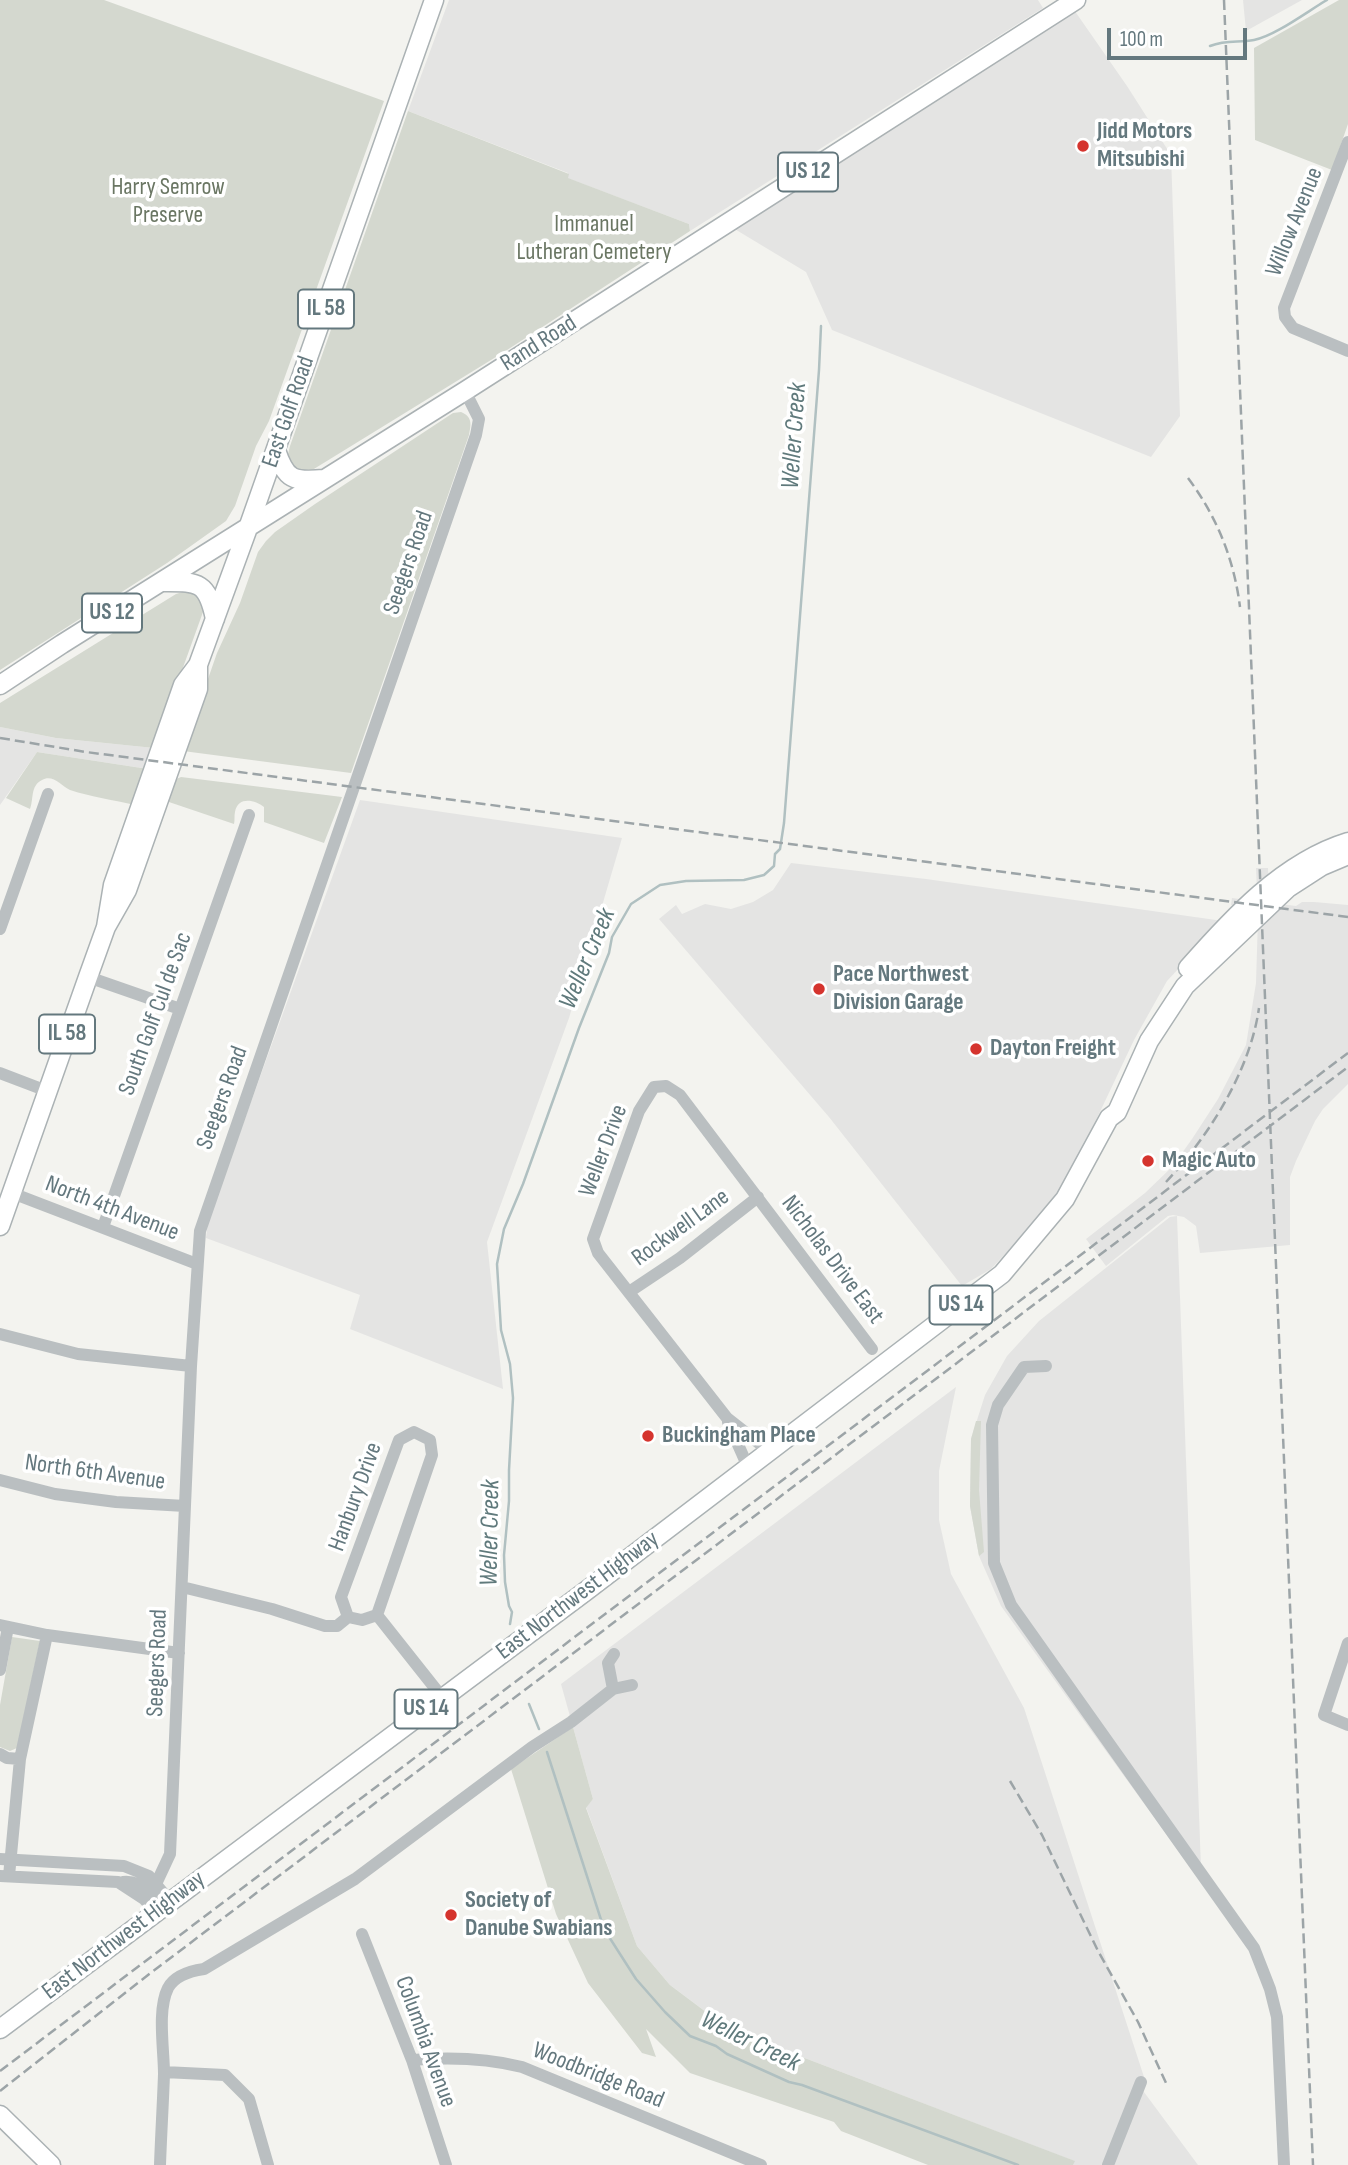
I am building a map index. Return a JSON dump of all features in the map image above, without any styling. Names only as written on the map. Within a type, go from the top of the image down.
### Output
[{"type":"main road","name":"East Golf Road","points":[[0,1226],[106,927],[117,873],[183,685],[198,665],[215,619],[434,0]]},
{"type":"main road","name":"Rand Road","points":[[0,685],[62,643],[465,391],[1076,0]]},
{"type":"main road","points":[[276,450],[284,471],[290,476],[308,480],[327,478]]},
{"type":"main road","points":[[162,582],[201,586],[212,603],[215,619]]},
{"type":"main road","name":"East Northwest Highway","points":[[1109,1118],[1108,1106],[1140,1037],[1153,1014],[1184,972],[1226,927],[1279,879],[1325,849],[1348,842]]},
{"type":"main road","name":"East Northwest Highway","points":[[0,2029],[586,1591],[1002,1274],[1065,1199],[1109,1118],[1117,1112],[1149,1041],[1185,986],[1288,888],[1322,866],[1348,855]]},
{"type":"main road","points":[[0,2115],[51,2165]]},
{"type":"street","name":"Willow Avenue","points":[[1348,142],[1284,308],[1285,317],[1293,328],[1348,351]]},
{"type":"street","points":[[1335,178],[1348,184]]},
{"type":"street","name":"Seegers Road","points":[[156,1884],[170,1854],[198,1242],[209,1200],[476,435],[479,419],[465,391]]},
{"type":"street","points":[[0,929],[48,794]]},
{"type":"street","name":"South Golf Cul de Sac","points":[[103,1227],[249,815]]},
{"type":"street","points":[[88,977],[180,1009]]},
{"type":"street","points":[[0,1073],[47,1091]]},
{"type":"street","name":"Weller Drive","points":[[629,1292],[598,1253],[593,1239],[639,1111],[654,1087],[666,1086],[680,1095],[758,1197]]},
{"type":"street","name":"North 4th Avenue","points":[[12,1193],[197,1264]]},
{"type":"street","name":"Rockwell Lane","points":[[629,1292],[680,1258],[758,1197]]},
{"type":"street","name":"Nicholas Drive East","points":[[758,1197],[872,1349]]},
{"type":"street","points":[[629,1292],[727,1418],[769,1451]]},
{"type":"street","points":[[0,1334],[78,1354],[191,1366]]},
{"type":"street","points":[[1046,1366],[1024,1367],[998,1405],[992,1425],[993,1563],[1011,1605],[1254,1948],[1270,1989],[1277,2017],[1284,2165]]},
{"type":"street","points":[[727,1418],[748,1467]]},
{"type":"street","name":"Hanbury Drive","points":[[348,1616],[341,1597],[399,1440],[414,1432],[430,1440],[432,1455],[377,1615]]},
{"type":"street","name":"North 6th Avenue","points":[[0,1480],[55,1494],[116,1502],[185,1506]]},
{"type":"street","points":[[182,1587],[272,1609],[325,1626],[337,1626],[348,1616],[362,1620],[377,1615],[442,1697]]},
{"type":"street","points":[[0,1670],[4,1626],[47,1635],[179,1653]]},
{"type":"street","points":[[47,1635],[20,1759],[4,1876],[130,1881],[156,1895],[163,1906]]},
{"type":"street","points":[[1348,1643],[1324,1715],[1348,1725]]},
{"type":"street","points":[[613,1689],[608,1663],[614,1654]]},
{"type":"street","points":[[160,2165],[164,2072],[163,2003],[168,1987],[177,1977],[204,1969],[355,1879],[613,1689],[632,1685]]},
{"type":"street","points":[[0,1754],[7,1758],[20,1759]]},
{"type":"street","points":[[142,1873],[170,1854]]},
{"type":"street","points":[[5,1859],[124,1866],[149,1876],[156,1884],[163,1906]]},
{"type":"street","points":[[118,1882],[144,1899],[163,1906]]},
{"type":"street","name":"Columbia Avenue","points":[[362,1934],[412,2060],[446,2165]]},
{"type":"street","name":"Woodbridge Road","points":[[412,2060],[444,2057],[523,2067],[761,2165]]},
{"type":"street","points":[[164,2072],[225,2075],[249,2099],[268,2165]]},
{"type":"street","points":[[1108,2165],[1141,2082]]},
{"type":"shaded area","points":[[449,0],[1038,0],[1043,8],[690,231],[689,224],[567,178],[568,173],[408,111]]},
{"type":"shaded area","points":[[1243,0],[1302,0],[1246,31]]},
{"type":"shaded area","points":[[1072,7],[1171,155],[1180,416],[1151,457],[832,330],[806,272],[733,228]]},
{"type":"shaded area","points":[[0,727],[56,738],[154,748],[148,769],[37,752],[0,805]]},
{"type":"shaded area","points":[[360,800],[622,838],[569,1018],[487,1242],[503,1389],[350,1329],[360,1295],[206,1238],[208,1221]]},
{"type":"shaded area","name":"Dayton Freight","points":[[791,863],[926,879],[1223,921],[1167,981],[1134,1040],[1061,1194],[991,1269],[962,1286],[829,1117],[659,919],[676,905],[682,914],[705,904],[731,909],[753,902],[773,890]]},
{"type":"shaded area","points":[[1256,868],[1268,868],[1269,893],[1280,904],[1296,906],[1302,902],[1314,902],[1348,905],[1348,1084],[1315,1121],[1290,1177],[1290,1245],[1200,1253],[1196,1226],[1184,1217],[1173,1215],[1168,1216],[1106,1266],[1086,1239],[1145,1193],[1172,1167],[1218,1099],[1246,1045],[1256,983],[1258,918],[1249,907],[1231,905],[1232,898],[1247,900],[1257,891]]},
{"type":"shaded area","points":[[1177,1216],[1201,1868],[1195,1874],[1001,1606],[979,1556],[970,1506],[971,1439],[985,1395],[1007,1356],[1039,1321],[1170,1217]]},
{"type":"shaded area","points":[[956,1387],[939,1471],[939,1520],[951,1574],[1024,1708],[1144,2077],[1141,2088],[1198,2165],[1073,2165],[1074,2161],[802,2057],[718,2021],[670,1985],[637,1946],[586,1807],[593,1799],[561,1684]]},
{"type":"green space","name":"Harry Semrow Preserve","points":[[0,0],[104,0],[384,101],[269,421],[256,446],[235,506],[226,521],[167,563],[0,670]]},
{"type":"green space","points":[[1339,0],[1348,0],[1348,124],[1332,170],[1255,140],[1254,48]]},
{"type":"green space","name":"Immanuel Lutheran Cemetery","points":[[408,111],[569,174],[568,178],[689,224],[690,231],[504,352],[309,472],[297,473],[287,458],[290,446]]},
{"type":"green space","points":[[461,412],[469,419],[469,435],[351,773],[183,751],[217,653],[240,603],[258,552],[266,541],[315,504],[453,413]]},
{"type":"green space","points":[[192,589],[204,603],[203,612],[154,748],[56,738],[0,727],[0,703],[176,594]]},
{"type":"green space","points":[[37,752],[148,769],[135,805],[70,790],[50,778],[42,780],[36,786],[30,809],[6,798]]},
{"type":"green space","points":[[181,777],[342,797],[324,843],[264,822],[264,807],[252,801],[240,803],[234,824],[166,801],[174,780]]},
{"type":"green space","points":[[976,1421],[981,1421],[979,1490],[984,1552],[979,1556],[970,1506],[971,1439]]},
{"type":"green space","points":[[12,1637],[40,1641],[17,1748],[10,1751],[0,1747],[0,1705]]},
{"type":"green space","points":[[573,1727],[593,1799],[586,1808],[637,1946],[670,1985],[718,2021],[802,2057],[1075,2161],[1073,2165],[928,2165],[841,2131],[834,2122],[690,2073],[646,2029],[656,2057],[642,2053],[588,1983],[556,1914],[511,1769]]},
{"type":"waterway","name":"Weller Creek","points":[[1210,46],[1262,38],[1327,0]]},
{"type":"waterway","name":"Weller Creek","points":[[510,1624],[512,1612],[505,1582],[504,1555],[513,1398],[510,1364],[501,1330],[497,1264],[504,1229],[609,953],[612,937],[631,904],[660,885],[686,881],[744,880],[764,875],[774,866],[775,854],[780,849],[821,326]]},
{"type":"waterway","name":"Weller Creek","points":[[529,1704],[539,1729]]},
{"type":"waterway","name":"Weller Creek","points":[[547,1752],[604,1929],[636,1979],[690,2036],[789,2082],[1018,2165]]},
{"type":"railway","points":[[1224,0],[1313,2165]]},
{"type":"railway","points":[[1188,478],[1208,508],[1223,539],[1240,607]]},
{"type":"railway","points":[[0,738],[86,752],[1348,917]]},
{"type":"railway","points":[[1166,1182],[1212,1123],[1237,1079],[1247,1055],[1259,1008]]},
{"type":"railway","points":[[0,2071],[1348,1053]]},
{"type":"railway","points":[[0,2091],[148,1975],[1348,1067]]},
{"type":"railway","points":[[1010,1781],[1042,1835],[1098,1951],[1138,2022],[1166,2083]]},
{"type":"place","name":"Jidd Motors Mitsubishi","points":[[1083,146]]},
{"type":"place","name":"Pace Northwest Division Garage","points":[[819,989]]},
{"type":"place","name":"Dayton Freight","points":[[976,1049]]},
{"type":"place","name":"Magic Auto","points":[[1148,1161]]},
{"type":"place","name":"Buckingham Place","points":[[648,1436]]},
{"type":"place","name":"Society of Danube Swabians","points":[[451,1915]]}]
